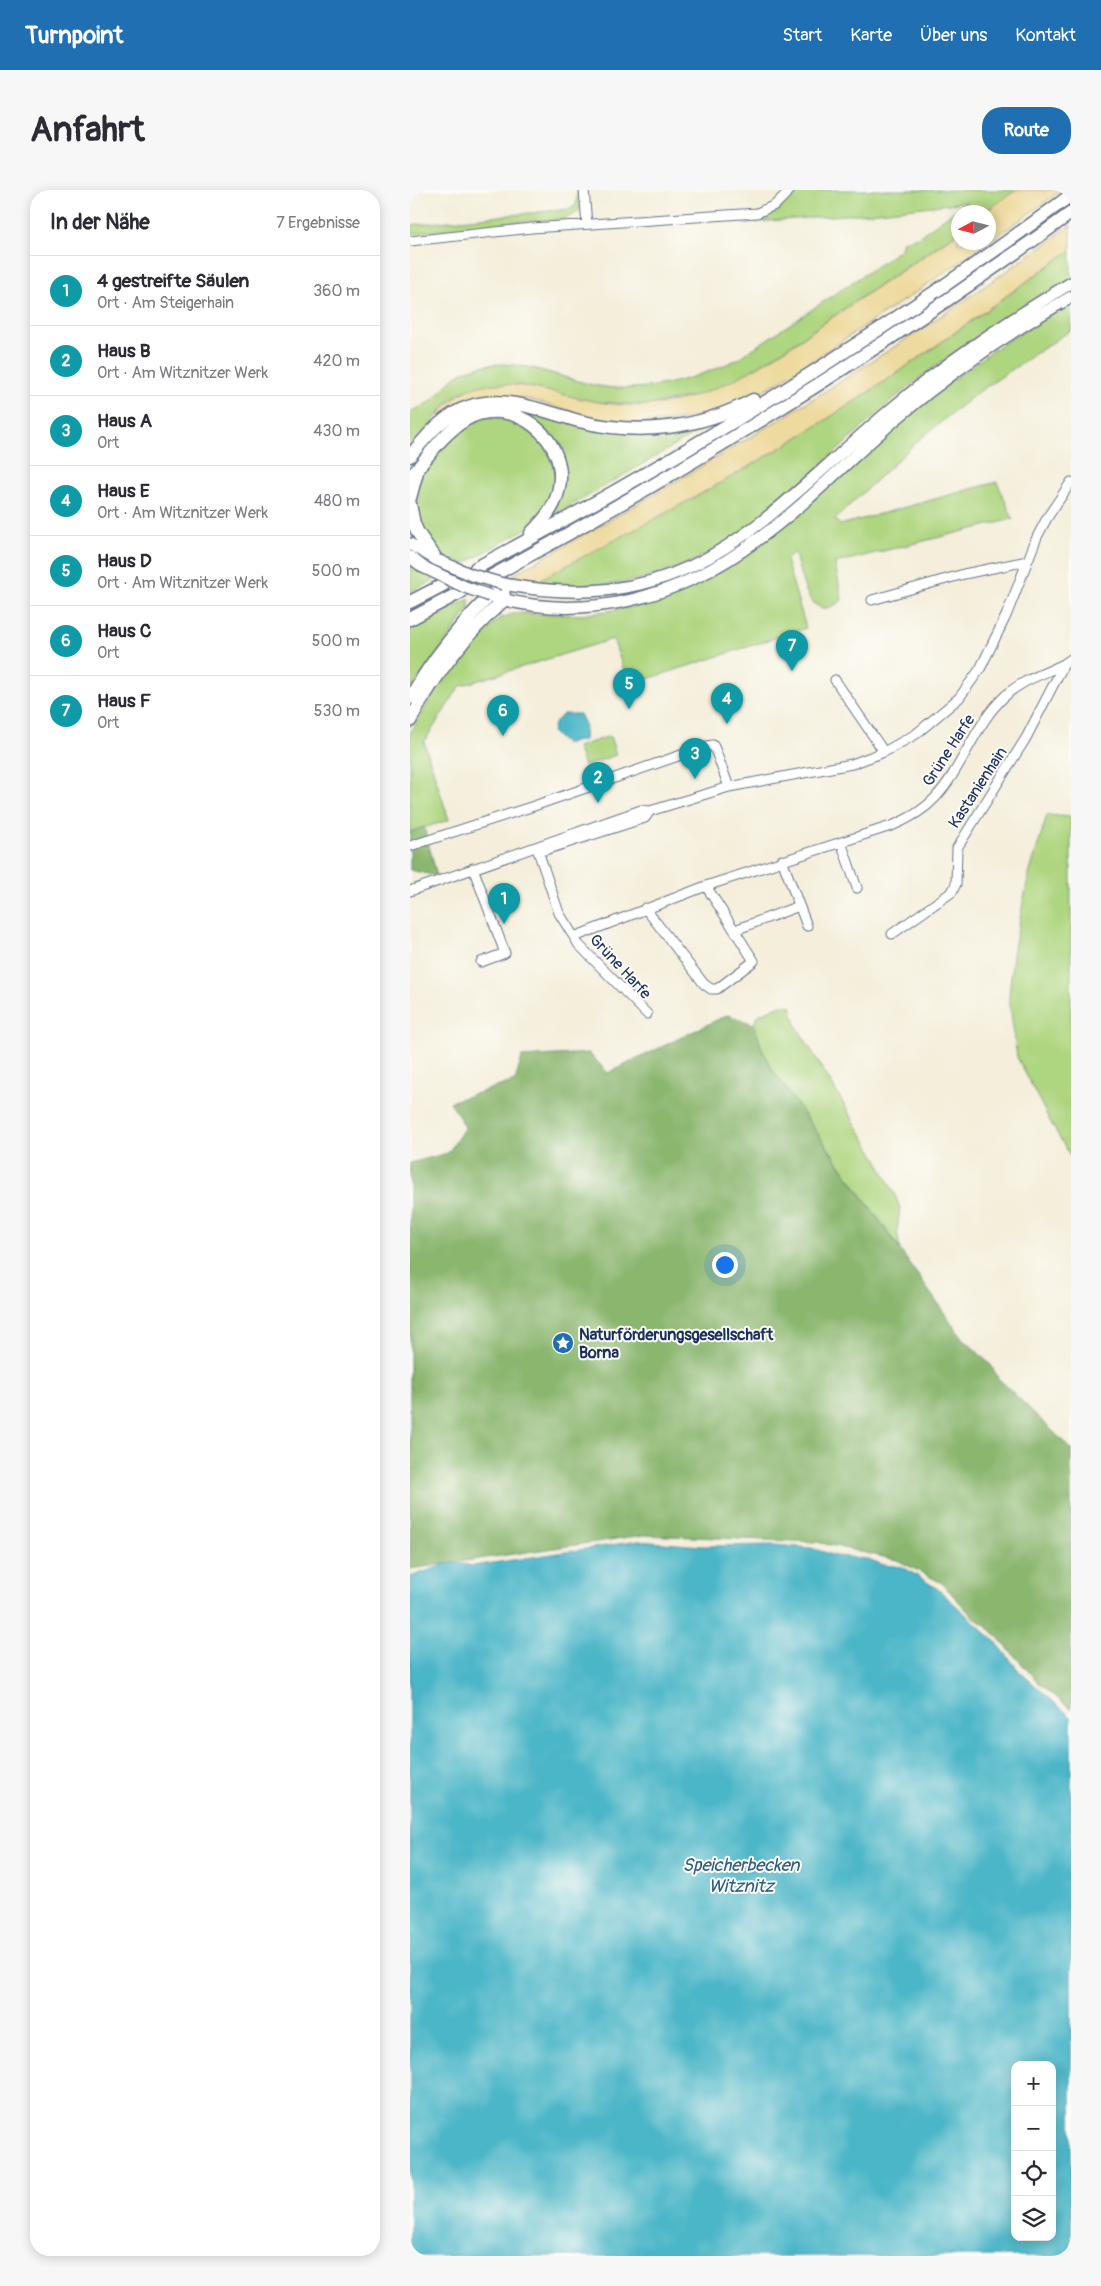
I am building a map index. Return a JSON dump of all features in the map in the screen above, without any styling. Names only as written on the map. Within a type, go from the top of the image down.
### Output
[{"type":"highway","points":[[476,568],[670,459],[790,385],[933,292],[1071,195]]},
{"type":"highway","points":[[492,576],[678,471],[835,374],[951,297],[1071,213]]},
{"type":"highway","points":[[410,456],[430,433],[448,418],[467,407],[484,403],[521,405],[614,428],[658,429],[704,420],[727,413],[769,391],[790,385]]},
{"type":"highway","points":[[410,478],[452,429],[466,419],[479,414],[496,412],[516,415],[528,420],[541,430],[551,444],[558,460],[560,481],[553,506],[539,525],[518,545]]},
{"type":"highway","points":[[410,498],[411,489],[419,468]]},
{"type":"highway","points":[[410,504],[412,519],[418,533],[438,560]]},
{"type":"highway","points":[[410,698],[430,667],[492,600],[502,584]]},
{"type":"highway","points":[[410,602],[443,585]]},
{"type":"highway","points":[[410,619],[461,592]]},
{"type":"highway","points":[[410,721],[450,659],[487,615],[492,600]]},
{"type":"main road","points":[[410,544],[438,560],[472,575],[502,584],[558,592],[601,591],[662,579],[708,560],[732,545],[781,507],[931,376],[994,331],[1071,283]]},
{"type":"main road","points":[[410,557],[423,567],[492,600],[563,608],[604,606],[664,592],[710,571],[758,540],[939,384],[985,350],[1071,297]]},
{"type":"street","points":[[584,190],[587,224]]},
{"type":"street","points":[[410,241],[522,229],[757,212],[775,205],[790,190]]},
{"type":"street","points":[[410,892],[473,868],[537,848],[542,844],[641,810],[650,811],[729,788],[852,764],[884,752],[929,723],[959,698],[970,684],[990,650],[1006,616],[1027,561],[1047,518],[1071,482]]},
{"type":"street","points":[[872,600],[964,574],[1027,561]]},
{"type":"street","name":"Grüne Harfe","points":[[574,937],[706,886],[894,825],[923,809],[946,785],[994,707],[1015,687],[1068,662]]},
{"type":"street","name":"Kastanienhain","points":[[892,934],[952,892],[956,884],[956,858],[961,841],[990,798],[1026,738],[1068,662]]},
{"type":"street","points":[[835,680],[884,752]]},
{"type":"street","points":[[410,846],[534,806],[707,746],[713,745],[729,788]]},
{"type":"street","points":[[841,842],[857,888]]},
{"type":"street","name":"Grüne Harfe","points":[[537,848],[559,912],[574,937],[646,1014]]},
{"type":"street","points":[[782,860],[807,926]]},
{"type":"street","points":[[473,868],[505,952],[481,962]]},
{"type":"street","points":[[645,908],[704,984],[710,989],[717,989],[754,961],[706,886]]},
{"type":"street","points":[[735,930],[799,906]]},
{"type":"green space","points":[[578,190],[581,190],[581,206],[578,212],[563,220],[514,222],[410,234],[410,225],[570,209],[576,205]]},
{"type":"green space","points":[[797,190],[1016,190],[995,205],[963,205],[967,202],[870,213],[756,222],[779,209]]},
{"type":"green space","points":[[951,213],[951,237],[782,351],[744,375],[717,388],[698,395],[648,405],[596,402],[520,385],[474,387],[459,393],[446,404],[410,450],[410,412],[433,399],[456,376],[467,370],[489,365],[518,365],[589,384],[627,388],[645,387],[682,380],[719,368],[736,360],[880,264],[901,249],[903,241],[918,237]]},
{"type":"green space","points":[[1071,250],[1071,279],[981,335],[916,381],[804,482],[739,534],[704,555],[667,571],[627,582],[592,585],[533,583],[725,480],[787,444],[931,350]]},
{"type":"green space","points":[[1071,302],[1071,330],[977,393],[920,439],[835,519],[840,525],[997,482],[1013,519],[835,563],[842,600],[830,607],[821,607],[813,603],[803,583],[794,552],[786,560],[806,628],[629,685],[613,639],[460,686],[424,742],[449,820],[410,832],[410,733],[436,690],[493,624],[501,618],[516,613],[582,615],[632,607],[664,598],[724,570],[754,550],[799,513],[918,406],[993,350]]},
{"type":"green space","points":[[509,407],[699,427],[701,430],[555,515],[553,513],[562,461]]},
{"type":"green space","points":[[489,417],[514,419],[544,439],[556,473],[552,499],[534,524],[464,564],[438,552],[423,534],[414,499],[420,473],[430,460],[464,425]]},
{"type":"green space","points":[[410,564],[434,580],[410,592]]},
{"type":"green space","points":[[469,599],[469,609],[410,691],[410,628]]},
{"type":"green space","points":[[610,736],[616,755],[584,766],[577,747]]},
{"type":"green space","points":[[1047,815],[1071,817],[1071,1157],[1017,1057],[1009,997],[1013,954],[1028,878]]},
{"type":"green space","points":[[424,827],[437,876],[410,870],[410,832]]},
{"type":"green space","points":[[781,1005],[791,1006],[796,1025],[878,1161],[895,1195],[900,1208],[897,1231],[900,1249],[772,1069],[762,1049],[754,1024],[758,1015]]},
{"type":"green space","points":[[727,1015],[754,1024],[762,1049],[772,1069],[965,1342],[991,1365],[998,1378],[1071,1449],[1071,1709],[1040,1684],[991,1630],[972,1616],[942,1583],[897,1560],[817,1542],[644,1535],[410,1569],[410,1163],[448,1153],[465,1127],[450,1102],[515,1081],[522,1057],[589,1053],[608,1073]]},
{"type":"sand","points":[[1016,190],[1062,190],[996,236],[995,205]]},
{"type":"sand","points":[[1071,225],[1071,250],[860,398],[787,444],[725,480],[533,583],[514,574],[657,493],[798,408],[936,319]]},
{"type":"sand","points":[[951,237],[951,250],[977,250],[796,371],[749,398],[724,408],[672,421],[623,422],[581,415],[527,399],[500,396],[481,398],[442,417],[438,416],[451,401],[465,392],[479,386],[494,384],[510,384],[593,401],[626,405],[648,405],[675,401],[701,394],[751,371]]},
{"type":"water","points":[[563,714],[580,714],[585,724],[584,740],[565,744],[552,732],[554,724]]},
{"type":"water","name":"Speicherbecken Witznitz","points":[[638,1541],[702,1546],[775,1545],[811,1548],[836,1556],[868,1559],[884,1565],[903,1567],[938,1589],[997,1643],[1020,1672],[1071,1717],[1071,2256],[410,2256],[410,1577],[452,1562],[473,1566]]},
{"type":"place","name":"Haus F","points":[[792,671]]},
{"type":"place","name":"Haus D","points":[[629,709]]},
{"type":"place","name":"Haus E","points":[[727,724]]},
{"type":"place","name":"Haus C","points":[[503,736]]},
{"type":"place","name":"Haus A","points":[[695,779]]},
{"type":"place","name":"Haus B","points":[[598,803]]},
{"type":"place","name":"4 gestreifte Säulen","points":[[504,924]]},
{"type":"place","name":"Naturförderungsgesellschaft Borna","points":[[563,1343]]}]
